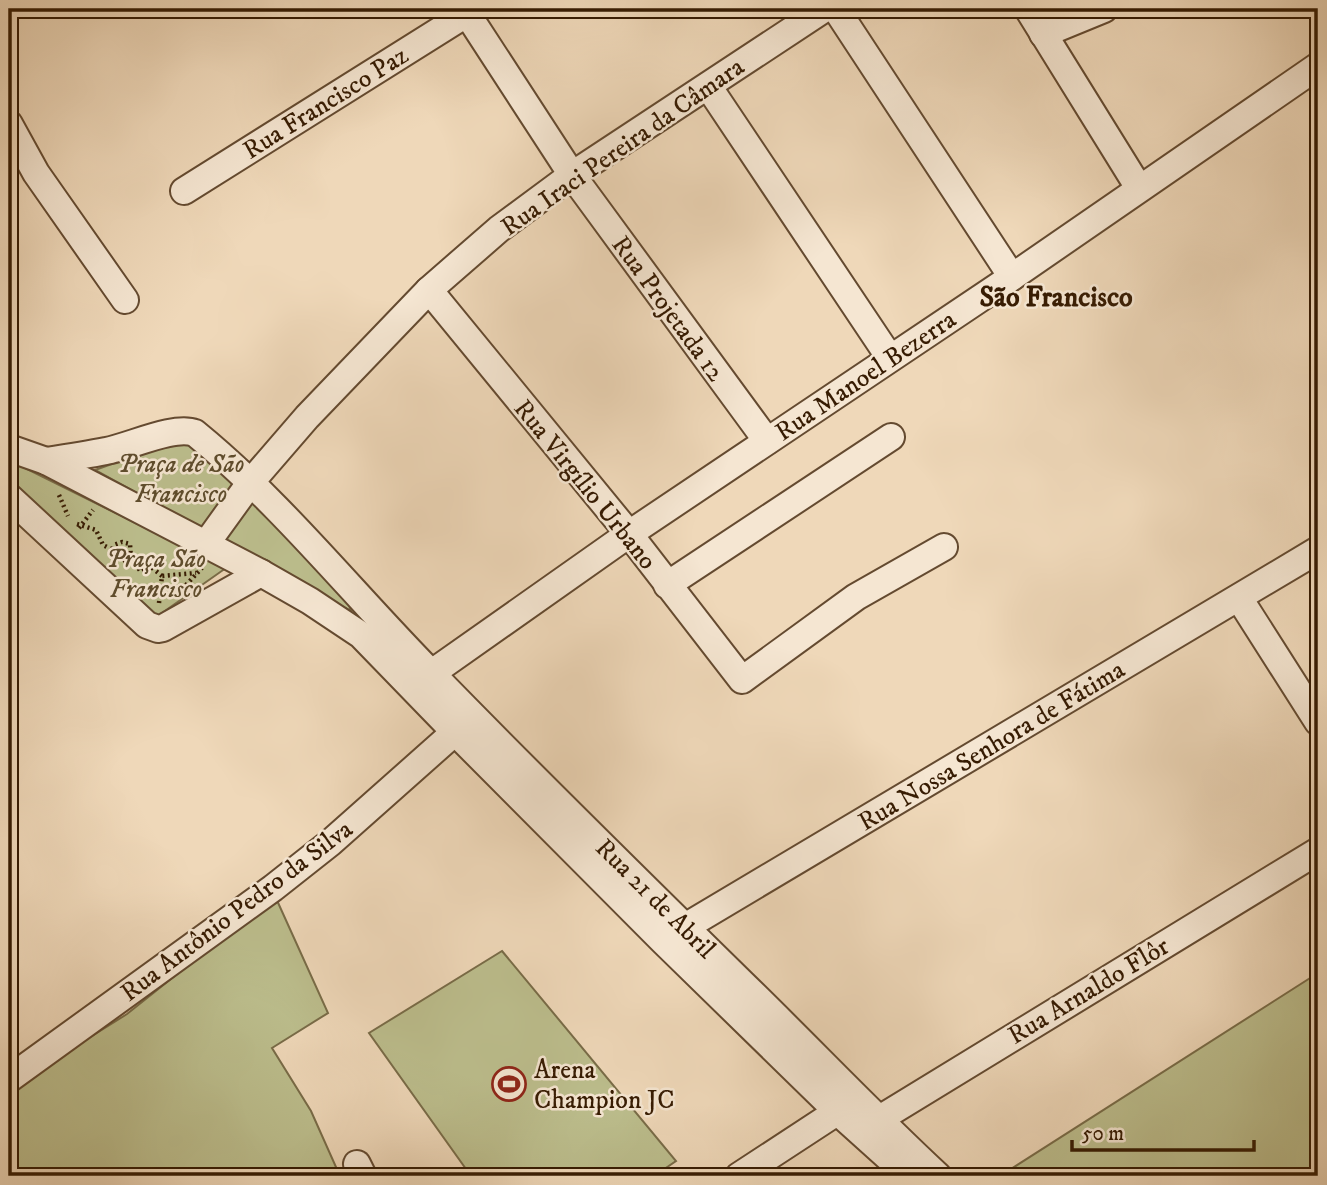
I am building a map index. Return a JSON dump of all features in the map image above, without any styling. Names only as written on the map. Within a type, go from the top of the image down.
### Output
[{"type":"street","name":"Rua Iraci Pereira da Câmara","points":[[200,552],[250,483],[307,417],[429,290],[499,229],[572,175],[824,9]]},
{"type":"street","points":[[836,9],[1012,277]]},
{"type":"street","points":[[1028,9],[1139,188]]},
{"type":"street","points":[[1043,34],[1104,9]]},
{"type":"street","name":"Rua Projetada 12","points":[[468,10],[572,175],[767,441]]},
{"type":"street","name":"Rua Francisco Paz","points":[[184,191],[468,10]]},
{"type":"street","name":"Rua Manoel Bezerra","points":[[421,680],[629,534],[1012,277],[1318,66]]},
{"type":"street","points":[[708,86],[890,358]]},
{"type":"street","points":[[9,124],[36,173],[125,300]]},
{"type":"street","name":"Rua Virgílio Urbano","points":[[429,290],[629,534],[742,680],[856,597],[944,547]]},
{"type":"street","points":[[46,461],[107,451],[166,433],[189,430],[250,483],[341,576],[369,626]]},
{"type":"street","points":[[667,585],[891,437]]},
{"type":"street","points":[[9,448],[46,461],[200,552],[261,573],[310,601],[369,626]]},
{"type":"street","points":[[9,497],[146,625],[153,628],[163,628],[261,573]]},
{"type":"street","name":"Rua Nossa Senhora de Fátima","points":[[673,934],[1318,550]]},
{"type":"street","points":[[1239,598],[1318,722]]},
{"type":"street","name":"Rua 21 de Abril","points":[[369,626],[847,1106],[868,1125],[938,1176]]},
{"type":"street","name":"Rua 21 de Abril","points":[[421,680],[455,732],[673,934]]},
{"type":"street","name":"Rua Antônio Pedro da Silva","points":[[9,1079],[273,888],[330,843],[455,732]]},
{"type":"street","name":"Rua Arnaldo Flôr","points":[[868,1125],[1318,851]]},
{"type":"street","points":[[739,1176],[847,1106]]},
{"type":"street","name":"Rua 21 de Abril","points":[[868,1125],[909,1176]]},
{"type":"path","points":[[70,496],[57,490],[66,515],[80,526],[96,530],[103,545],[113,550]]},
{"type":"path","points":[[76,531],[94,509],[82,502]]},
{"type":"path","points":[[131,558],[121,561],[116,558],[112,554],[114,545],[122,542],[130,544],[131,558],[141,572],[151,567],[162,576],[198,572]]},
{"type":"path","points":[[182,589],[205,564],[200,552]]},
{"type":"path","points":[[110,563],[116,558]]},
{"type":"path","points":[[162,576],[158,610],[166,606]]},
{"type":"green space","name":"Praça de São Francisco","points":[[190,436],[239,482],[204,530],[95,470]]},
{"type":"green space","name":"Praça São Francisco","points":[[9,460],[226,568],[152,620],[9,485]]},
{"type":"green space","points":[[254,497],[345,593],[351,611],[218,541]]},
{"type":"green space","points":[[275,896],[328,1013],[272,1048],[311,1111],[340,1176],[9,1176],[9,1088],[127,1014]]},
{"type":"green space","name":"Arena Champion JC","points":[[502,951],[676,1161],[654,1176],[471,1176],[369,1033]]},
{"type":"green space","points":[[1318,973],[1318,1176],[1000,1176]]},
{"type":"place","name":"Arena Champion JC","points":[[509,1084]]},
{"type":"district","name":"São Francisco","points":[[1056,296]]}]
